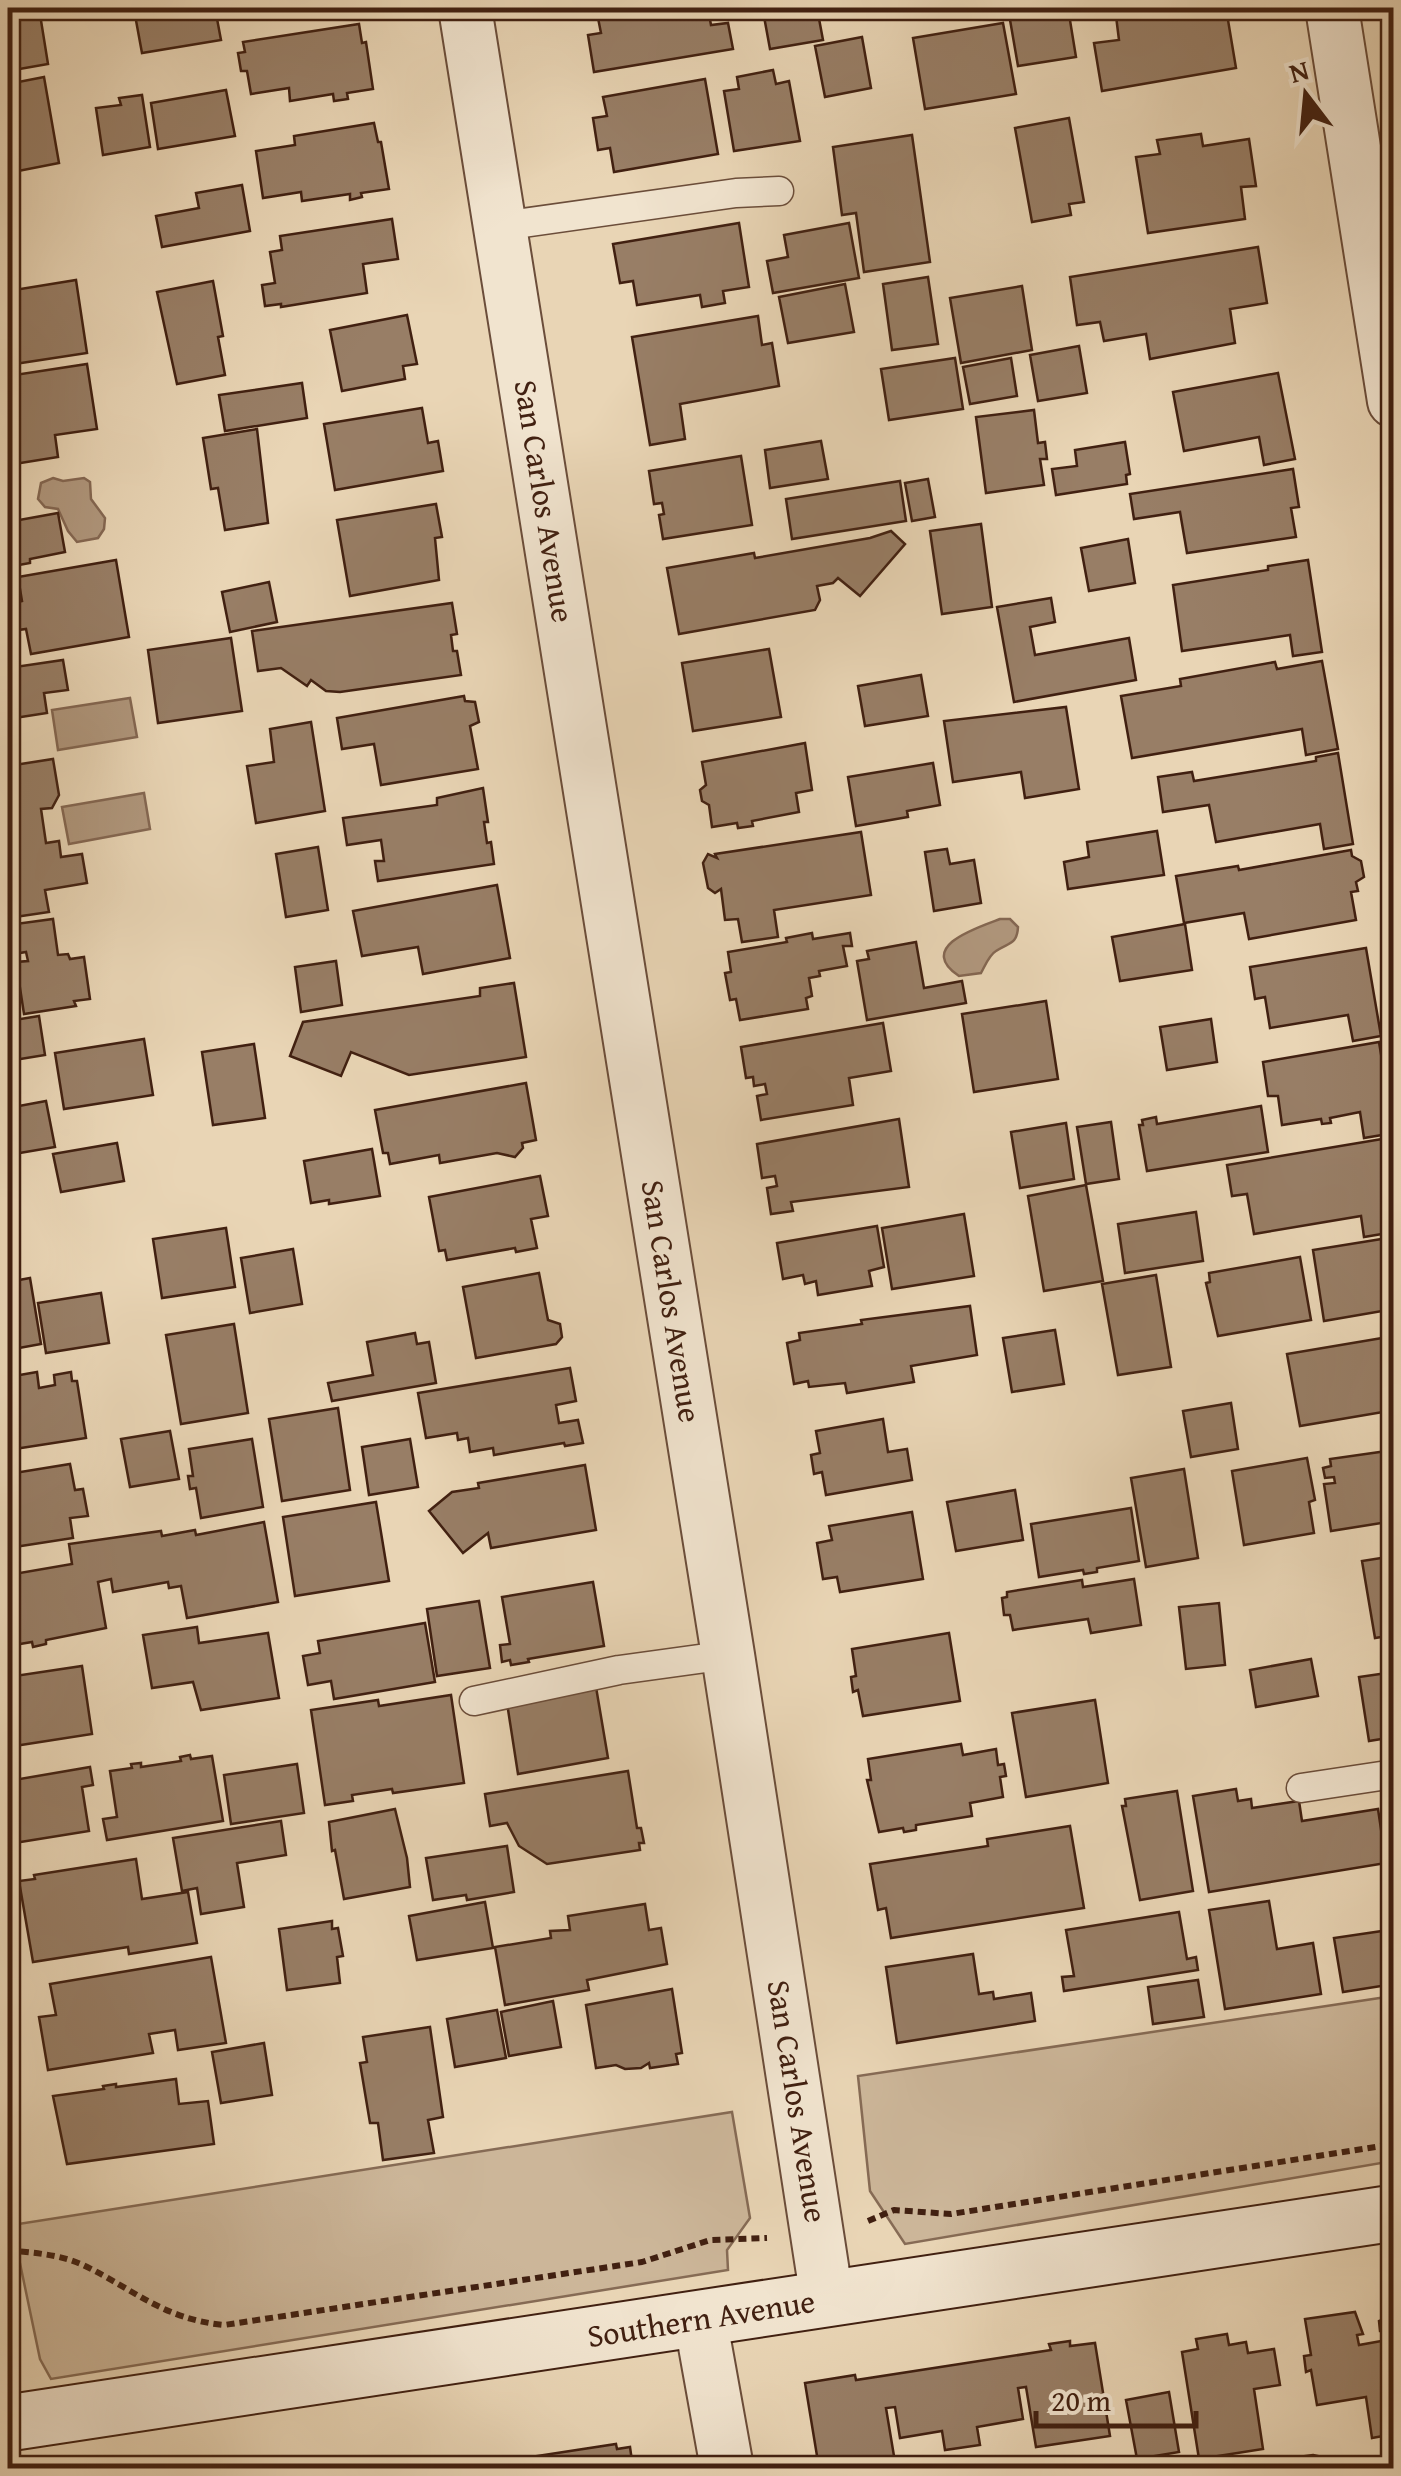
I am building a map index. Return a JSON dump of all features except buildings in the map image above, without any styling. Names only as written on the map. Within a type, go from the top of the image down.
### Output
[{"type":"street","name":"San Carlos Avenue","points":[[465,8],[728,1655],[826,2299]]},
{"type":"street","points":[[1332,8],[1394,401]]},
{"type":"street","name":"Southern Avenue","points":[[8,2423],[1394,2212]]},
{"type":"street","points":[[700,2318],[727,2468]]},
{"type":"lane","points":[[501,226],[736,193],[779,191]]},
{"type":"lane","points":[[474,1701],[619,1670],[728,1655]]},
{"type":"lane","points":[[1301,1788],[1394,1774]]},
{"type":"path","points":[[862,2224],[894,2210],[951,2214],[1394,2144]]},
{"type":"path","points":[[8,2250],[84,2265],[149,2304],[194,2322],[224,2324],[642,2262],[710,2240],[763,2238]]},
{"type":"shaded area","points":[[53,478],[84,478],[90,482],[91,499],[105,518],[98,538],[77,542],[58,509],[45,507],[38,499],[41,483]]},
{"type":"shaded area","points":[[130,698],[137,737],[58,750],[52,710]]},
{"type":"shaded area","points":[[144,793],[150,829],[69,844],[62,807]]},
{"type":"shaded area","points":[[1000,919],[1010,919],[1018,927],[1016,937],[989,958],[981,973],[959,976],[947,966],[944,956],[954,940]]},
{"type":"shaded area","points":[[1393,1996],[1393,2161],[905,2244],[870,2191],[858,2076]]},
{"type":"shaded area","points":[[732,2112],[750,2218],[727,2250],[728,2270],[51,2379],[40,2359],[12,2225]]}]
